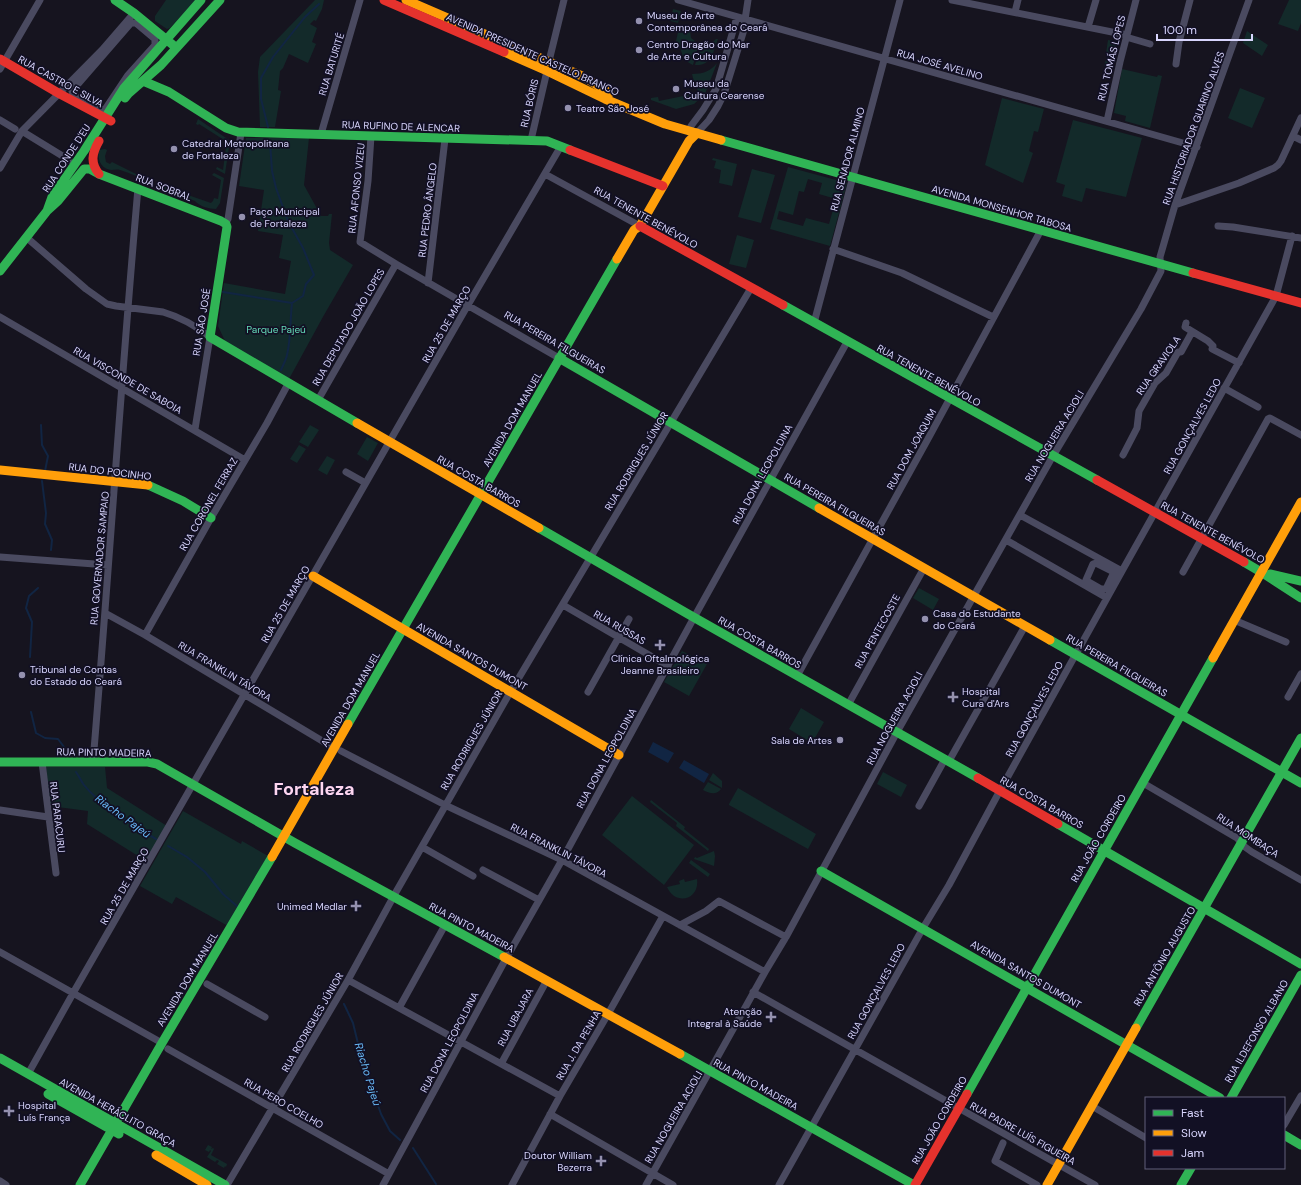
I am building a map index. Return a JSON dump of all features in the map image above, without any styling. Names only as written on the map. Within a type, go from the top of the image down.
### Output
[{"type":"main road","points":[[115,0],[134,13],[177,48]]},
{"type":"main road","points":[[108,119],[127,83],[139,72],[202,0]]},
{"type":"main road","points":[[108,119],[129,93],[161,65],[220,0]]},
{"type":"main road","name":"AVENIDA PRESIDENTE CASTELO BRANCO","points":[[384,0],[547,70],[605,99],[666,124],[693,130]]},
{"type":"main road","name":"AVENIDA PRESIDENTE CASTELO BRANCO","points":[[406,0],[414,2],[549,61],[582,76],[612,94],[693,130]]},
{"type":"main road","name":"RUA CASTRO E SILVA","points":[[1,63],[108,119]]},
{"type":"main road","name":"RUA RUFINO DE ALENCAR","points":[[143,80],[158,86],[185,101],[230,130],[241,133],[547,141],[664,186]]},
{"type":"main road","name":"RUA CONDE D'EU","points":[[99,174],[94,166],[92,152],[108,119]]},
{"type":"main road","name":"RUA CONDE D'EU","points":[[47,211],[52,197],[108,119]]},
{"type":"main road","name":"AVENIDA DOM MANUEL","points":[[165,1046],[207,984],[287,838],[563,360],[634,230],[640,226],[664,186],[689,141],[693,130]]},
{"type":"main road","name":"AVENIDA MONSENHOR TABOSA","points":[[693,130],[852,177],[1301,303]]},
{"type":"main road","name":"RUA CONDE D'EU","points":[[0,271],[47,211],[58,201],[84,169],[90,169],[99,174]]},
{"type":"main road","name":"RUA SOBRAL","points":[[99,174],[225,220]]},
{"type":"main road","name":"RUA SÃO JOSÉ","points":[[210,337],[227,227],[225,220]]},
{"type":"main road","name":"RUA TENENTE BENÉVOLO","points":[[640,226],[1202,538],[1261,572],[1301,598]]},
{"type":"main road","name":"RUA COSTA BARROS","points":[[210,337],[288,384],[694,618],[1000,790],[1301,964]]},
{"type":"main road","name":"RUA PEREIRA FILGUEIRAS","points":[[563,360],[1301,783]]},
{"type":"main road","name":"RUA DO POCINHO","points":[[0,470],[150,485],[183,501],[211,518]]},
{"type":"main road","name":"RUA JOÃO CORDEIRO","points":[[914,1185],[1301,502]]},
{"type":"main road","points":[[1261,572],[1301,581]]},
{"type":"main road","name":"AVENIDA SANTOS DUMONT","points":[[313,576],[619,755]]},
{"type":"main road","name":"RUA ANTÔNIO AUGUSTO","points":[[1047,1185],[1301,738]]},
{"type":"main road","name":"RUA PINTO MADEIRA","points":[[0,762],[152,763],[393,897],[547,980],[914,1185]]},
{"type":"main road","name":"AVENIDA DOM MANUEL","points":[[89,1185],[118,1129],[257,884],[287,838]]},
{"type":"main road","name":"AVENIDA SANTOS DUMONT","points":[[821,872],[923,928],[1218,1097]]},
{"type":"main road","name":"RUA ILDEFONSO ALBANO","points":[[1232,1097],[1301,975]]},
{"type":"main road","name":"AVENIDA HERÁCLITO GRAÇA","points":[[0,1058],[207,1185]]},
{"type":"main road","name":"AVENIDA HERÁCLITO GRAÇA","points":[[0,1067],[226,1185]]},
{"type":"main road","name":"AVENIDA DOM MANUEL","points":[[80,1185],[118,1129]]},
{"type":"main road","points":[[1285,1136],[1301,1145]]},
{"type":"main road","points":[[1181,1185],[1190,1169]]},
{"type":"street","points":[[1,63],[40,0]]},
{"type":"street","name":"RUA BATURITÉ","points":[[321,134],[360,0]]},
{"type":"street","points":[[549,61],[564,0]]},
{"type":"street","name":"RUA JOSÉ AVELINO","points":[[678,0],[1197,147]]},
{"type":"street","points":[[693,130],[716,89],[748,0]]},
{"type":"street","name":"RUA SENADOR ALMINO","points":[[814,323],[900,0]]},
{"type":"street","points":[[952,0],[1088,27],[1127,36],[1150,44]]},
{"type":"street","points":[[1015,12],[1018,0]]},
{"type":"street","points":[[1088,27],[1096,0]]},
{"type":"street","name":"RUA TOMÁS LOPES","points":[[1107,121],[1136,0]]},
{"type":"street","points":[[1176,64],[1179,42],[1190,0]]},
{"type":"street","name":"RUA HISTORIADOR GUARINO ALVES","points":[[1160,263],[1160,257],[1176,205],[1249,0]]},
{"type":"street","points":[[0,168],[22,131],[102,50],[134,13]]},
{"type":"street","points":[[693,130],[709,120],[724,94],[743,34],[741,18]]},
{"type":"street","points":[[131,23],[136,23],[155,39],[155,45],[128,75],[106,108],[100,110],[73,95],[72,91],[131,23]]},
{"type":"street","name":"RUA BÓRIS","points":[[531,140],[547,70]]},
{"type":"street","points":[[1176,205],[1232,186],[1280,164],[1301,118]]},
{"type":"street","points":[[0,120],[15,129]]},
{"type":"street","points":[[25,133],[69,160]]},
{"type":"street","name":"RUA SÃO JOSÉ","points":[[225,220],[241,133]]},
{"type":"street","name":"RUA AFONSO VIZEU","points":[[360,242],[368,181],[371,136]]},
{"type":"street","points":[[1292,136],[1301,140]]},
{"type":"street","name":"RUA PEDRO ÂNGELO","points":[[428,283],[445,139]]},
{"type":"street","name":"RUA 25 DE MARÇO","points":[[28,1074],[468,305],[562,146]]},
{"type":"street","name":"RUA TENENTE BENÉVOLO","points":[[545,174],[640,226]]},
{"type":"street","name":"RUA GOVERNADOR SAMPAIO","points":[[93,762],[138,188]]},
{"type":"street","points":[[1218,226],[1301,238]]},
{"type":"street","name":"RUA DOM JOAQUIM","points":[[797,676],[950,398],[1040,230]]},
{"type":"street","name":"RUA GONÇALVES LEDO","points":[[779,1185],[923,928],[949,885],[1000,790],[1276,296],[1292,236]]},
{"type":"street","points":[[26,237],[107,304],[171,314],[210,337]]},
{"type":"street","name":"RUA PEREIRA FILGUEIRAS","points":[[360,242],[428,283],[563,360]]},
{"type":"street","points":[[833,249],[902,274],[993,317]]},
{"type":"street","name":"RUA NOGUEIRA ACIOLI","points":[[646,1185],[753,992],[786,937],[897,732],[973,596],[1053,456],[1151,292],[1161,271],[1160,263]]},
{"type":"street","name":"RUA DEPUTADO JOÃO LOPES","points":[[318,400],[396,264]]},
{"type":"street","name":"RUA RODRIGUES JÚNIOR","points":[[226,1185],[348,980],[393,897],[511,691],[751,288]]},
{"type":"street","name":"RUA VISCONDE DE SABOIA","points":[[0,317],[246,460]]},
{"type":"street","points":[[1186,323],[1185,327],[1208,341],[1213,346],[1212,349],[1238,363]]},
{"type":"street","name":"RUA GRAVIOLA","points":[[1123,455],[1137,428],[1139,411],[1155,382],[1166,373],[1178,352],[1181,352],[1192,332]]},
{"type":"street","name":"RUA SÃO JOSÉ","points":[[195,429],[210,337]]},
{"type":"street","name":"RUA DONA LEOPOLDINA","points":[[384,1185],[506,958],[562,860],[847,342]]},
{"type":"street","name":"RUA CORONEL FERRAZ","points":[[145,635],[211,518],[266,426],[288,384]]},
{"type":"street","points":[[1224,388],[1258,407]]},
{"type":"street","points":[[1183,572],[1268,418],[1301,435]]},
{"type":"street","points":[[346,472],[362,481]]},
{"type":"street","points":[[1020,515],[1122,571]]},
{"type":"street","points":[[1006,540],[1108,598]]},
{"type":"street","points":[[1079,582],[1093,555]]},
{"type":"street","points":[[0,557],[108,565]]},
{"type":"street","name":"RUA PENTECOSTE","points":[[848,705],[924,568]]},
{"type":"street","name":"RUA RUSSAS","points":[[563,605],[668,666]]},
{"type":"street","name":"RUA FRANKLIN TÁVORA","points":[[105,613],[338,749],[446,805],[562,860],[765,972]]},
{"type":"street","points":[[588,692],[628,619]]},
{"type":"street","points":[[1234,620],[1286,642]]},
{"type":"street","points":[[919,806],[1025,626]]},
{"type":"street","points":[[1288,697],[1301,674]]},
{"type":"street","name":"RUA PARACURU","points":[[42,762],[56,874]]},
{"type":"street","name":"RUA MOMBAÇA","points":[[1143,783],[1237,838],[1252,852],[1301,880]]},
{"type":"street","points":[[0,810],[48,817]]},
{"type":"street","points":[[422,847],[473,876]]},
{"type":"street","points":[[483,870],[539,900]]},
{"type":"street","points":[[680,925],[706,910],[718,901],[786,937]]},
{"type":"street","name":"RUA J. DA PENHA","points":[[515,1184],[550,1114],[663,916]]},
{"type":"street","points":[[399,1008],[445,925]]},
{"type":"street","name":"RUA PERO COELHO","points":[[0,952],[389,1174]]},
{"type":"street","points":[[348,980],[560,1096]]},
{"type":"street","name":"RUA UBAJARA","points":[[501,1064],[547,980]]},
{"type":"street","points":[[207,984],[265,1017]]},
{"type":"street","name":"RUA PADRE LUÍS FIGUEIRA","points":[[753,992],[1095,1185]]},
{"type":"street","points":[[1285,1123],[1301,1096]]},
{"type":"street","points":[[1092,1106],[1145,1137]]},
{"type":"street","points":[[550,1114],[673,1185]]},
{"type":"street","points":[[1003,1143],[995,1161],[1037,1185]]},
{"type":"street","points":[[0,1182],[6,1185]]},
{"type":"green space","points":[[166,0],[196,0],[170,28],[167,29],[155,21],[155,16]]},
{"type":"green space","points":[[315,0],[324,0],[322,9],[316,21],[314,20],[310,24],[317,28],[312,42],[316,44],[308,63],[289,54],[283,68],[280,71],[278,90],[281,91],[275,127],[260,127],[258,72],[260,57]]},
{"type":"green space","points":[[1289,0],[1301,0],[1301,23],[1298,31],[1278,24]]},
{"type":"green space","points":[[673,9],[681,11],[678,23],[670,21]]},
{"type":"green space","points":[[679,28],[690,31],[691,38],[699,44],[693,65],[686,60],[676,41]]},
{"type":"green space","points":[[1247,31],[1268,45],[1262,56],[1243,43]]},
{"type":"green space","points":[[718,39],[713,53],[708,61],[701,65],[695,65],[701,45],[709,44]]},
{"type":"green space","points":[[1108,40],[1114,41],[1116,45],[1113,59],[1104,66],[1108,54],[1106,53]]},
{"type":"green space","points":[[717,63],[705,94],[694,104],[676,109],[651,100],[651,98],[658,97],[659,101],[698,93],[696,82],[694,82],[692,74],[706,72]]},
{"type":"green space","points":[[1122,69],[1157,77],[1158,75],[1162,76],[1150,128],[1125,121],[1126,116],[1114,113]]},
{"type":"green space","points":[[1240,88],[1265,98],[1252,128],[1228,118]]},
{"type":"green space","points":[[1002,98],[1044,109],[1038,132],[1034,131],[1029,151],[1033,153],[1023,183],[985,165]]},
{"type":"green space","points":[[198,119],[229,140],[225,174],[216,169],[217,167],[223,170],[226,147],[224,140],[199,124],[196,124]]},
{"type":"green space","points":[[1073,120],[1142,138],[1126,197],[1086,188],[1082,202],[1062,196],[1065,185],[1056,182]]},
{"type":"green space","name":"Parque Pajeú","points":[[246,138],[309,138],[304,185],[321,216],[328,216],[329,214],[332,214],[329,243],[330,250],[353,265],[289,379],[225,341],[218,326],[224,283],[285,294],[291,261],[279,258],[283,235],[258,231],[264,190],[239,186]]},
{"type":"green space","points":[[99,150],[107,150],[105,156],[106,162],[110,164],[112,162],[148,181],[120,170],[111,170],[102,166],[99,160]]},
{"type":"green space","points":[[713,158],[737,164],[732,186],[719,183],[721,170],[714,168],[716,161],[712,160]]},
{"type":"green space","points":[[788,167],[847,183],[830,246],[770,229]],"holes":[[[808,179],[822,183],[819,194],[836,199],[829,224],[806,218],[803,226],[777,219],[779,211],[793,215],[799,191],[804,192]]]},
{"type":"green space","points":[[752,169],[775,175],[761,223],[738,217]]},
{"type":"green space","points":[[214,173],[224,178],[220,203],[216,209],[204,207],[195,201],[158,187],[159,185],[211,203],[214,198],[218,199],[221,180],[212,175]]},
{"type":"green space","points":[[737,235],[754,240],[746,268],[729,264]]},
{"type":"green space","points":[[310,425],[319,430],[308,447],[299,442]]},
{"type":"green space","points":[[367,437],[378,443],[368,461],[357,454]]},
{"type":"green space","points":[[299,445],[306,449],[297,463],[290,459]]},
{"type":"green space","points":[[327,456],[335,460],[327,475],[318,470]]},
{"type":"green space","points":[[919,588],[939,599],[933,610],[913,598]]},
{"type":"green space","points":[[682,651],[707,664],[689,696],[664,682]]},
{"type":"green space","points":[[801,708],[824,722],[812,743],[789,729]]},
{"type":"green space","points":[[46,767],[105,767],[107,788],[167,826],[146,861],[87,824],[88,811],[50,806]]},
{"type":"green space","points":[[883,772],[907,785],[901,797],[877,784]]},
{"type":"green space","points":[[713,773],[722,781],[722,788],[709,780]]},
{"type":"green space","points":[[708,782],[721,789],[717,793],[710,793],[703,790]]},
{"type":"green space","points":[[738,788],[816,834],[808,849],[729,805]]},
{"type":"green space","points":[[632,796],[694,845],[664,885],[602,835]]},
{"type":"green space","points":[[651,800],[685,827],[684,829],[709,849],[708,851],[676,826],[677,823],[650,802]]},
{"type":"green space","points":[[183,811],[241,844],[242,841],[268,856],[228,926],[176,897],[172,904],[140,886]]},
{"type":"green space","points":[[714,851],[714,866],[694,859],[695,857],[697,858]]},
{"type":"green space","points":[[691,860],[710,874],[708,877],[689,863]]},
{"type":"green space","points":[[684,879],[685,882],[697,879],[695,892],[686,898],[675,897],[667,887],[680,884],[679,881]]},
{"type":"green space","points":[[208,1145],[212,1147],[211,1149],[214,1149],[211,1155],[227,1164],[226,1167],[225,1166],[224,1168],[217,1164],[219,1161],[217,1160],[215,1162],[207,1157],[211,1151],[210,1150],[209,1152],[205,1150]]},
{"type":"water","points":[[653,742],[674,753],[668,763],[648,752]]},
{"type":"water","points":[[684,760],[709,774],[704,783],[679,768]]},
{"type":"waterway","name":"Riacho Pajeú","points":[[268,127],[261,99],[261,78],[273,57],[305,17],[319,4]]},
{"type":"waterway","name":"Riacho Pajeú","points":[[223,292],[292,303],[303,296],[306,284],[314,275],[303,248],[288,221],[276,188],[272,171],[270,142]]},
{"type":"waterway","name":"Riacho Pajeú","points":[[281,370],[286,359],[288,349],[292,303]]},
{"type":"waterway","name":"Riacho Pajeú","points":[[41,425],[42,445],[48,456],[45,471]]},
{"type":"waterway","name":"Riacho Pajeú","points":[[42,481],[46,513],[45,524],[52,540],[51,550]]},
{"type":"waterway","name":"Riacho Pajeú","points":[[30,657],[32,622],[26,608],[29,596],[38,588]]},
{"type":"waterway","name":"Riacho Pajeú","points":[[31,712],[36,733],[45,738],[58,739],[70,755]]},
{"type":"waterway","name":"Riacho Pajeú","points":[[76,772],[84,785],[98,800],[128,822],[156,839]]},
{"type":"waterway","name":"Riacho Pajeú","points":[[168,846],[187,857],[205,872],[223,894],[238,907]]},
{"type":"waterway","name":"Riacho Pajeú","points":[[344,1004],[353,1023],[361,1056],[381,1114],[390,1131],[400,1140]]},
{"type":"waterway","name":"Riacho Pajeú","points":[[413,1148],[436,1184]]},
{"type":"traffic: fast","points":[[115,0],[134,13],[173,45]]},
{"type":"traffic: fast","points":[[47,211],[52,197],[84,151],[124,88],[201,0]]},
{"type":"traffic: fast","points":[[125,98],[161,65],[220,0]]},
{"type":"traffic: fast","points":[[143,81],[169,92],[226,128],[238,132],[547,141],[570,150]]},
{"type":"traffic: fast","points":[[721,140],[1193,273]]},
{"type":"traffic: fast","points":[[0,271],[47,211],[58,201],[84,169],[90,169],[99,174]]},
{"type":"traffic: fast","points":[[99,174],[226,224],[227,227],[210,337],[357,423]]},
{"type":"traffic: fast","points":[[348,724],[617,259]]},
{"type":"traffic: fast","points":[[783,305],[1097,480]]},
{"type":"traffic: fast","points":[[559,358],[819,508]]},
{"type":"traffic: fast","points":[[148,485],[183,501],[211,518]]},
{"type":"traffic: fast","points":[[539,528],[978,778]]},
{"type":"traffic: fast","points":[[1244,562],[1301,598]]},
{"type":"traffic: fast","points":[[1270,574],[1301,581]]},
{"type":"traffic: fast","points":[[1050,640],[1301,783]]},
{"type":"traffic: fast","points":[[967,1094],[1213,658]]},
{"type":"traffic: fast","points":[[1136,1028],[1301,738]]},
{"type":"traffic: fast","points":[[0,762],[148,762],[157,764],[295,843],[504,957]]},
{"type":"traffic: fast","points":[[1058,824],[1301,964]]},
{"type":"traffic: fast","points":[[80,1185],[272,857]]},
{"type":"traffic: fast","points":[[821,871],[1218,1097]]},
{"type":"traffic: fast","points":[[1232,1097],[1301,975]]},
{"type":"traffic: fast","points":[[680,1054],[914,1185]]},
{"type":"traffic: fast","points":[[0,1058],[225,1185]]},
{"type":"traffic: fast","points":[[48,1094],[119,1134]]},
{"type":"traffic: fast","points":[[1285,1136],[1301,1145]]},
{"type":"traffic: fast","points":[[1181,1185],[1190,1169]]},
{"type":"traffic: slow","points":[[406,0],[582,76],[610,93]]},
{"type":"traffic: slow","points":[[504,52],[605,99],[665,124],[721,140]]},
{"type":"traffic: slow","points":[[617,259],[634,230],[640,226],[689,141],[697,133]]},
{"type":"traffic: slow","points":[[357,423],[539,528]]},
{"type":"traffic: slow","points":[[0,470],[148,485]]},
{"type":"traffic: slow","points":[[1213,658],[1301,502]]},
{"type":"traffic: slow","points":[[819,508],[1050,640]]},
{"type":"traffic: slow","points":[[313,576],[403,629]]},
{"type":"traffic: slow","points":[[403,629],[619,755]]},
{"type":"traffic: slow","points":[[272,857],[348,724]]},
{"type":"traffic: slow","points":[[504,957],[680,1054]]},
{"type":"traffic: slow","points":[[1047,1185],[1136,1028]]},
{"type":"traffic: slow","points":[[156,1155],[207,1185]]},
{"type":"traffic: jam","points":[[384,0],[504,52]]},
{"type":"traffic: jam","points":[[0,59],[60,94],[111,121]]},
{"type":"traffic: jam","points":[[99,141],[93,158],[94,166],[99,174]]},
{"type":"traffic: jam","points":[[570,150],[663,186]]},
{"type":"traffic: jam","points":[[640,226],[783,305]]},
{"type":"traffic: jam","points":[[1193,273],[1301,303]]},
{"type":"traffic: jam","points":[[1097,480],[1244,562]]},
{"type":"traffic: jam","points":[[978,778],[1058,824]]},
{"type":"traffic: jam","points":[[915,1185],[967,1094]]},
{"type":"place","name":"Museu de Arte Contemporânea do Ceará","points":[[639,21]]},
{"type":"place","name":"Centro Dragão do Mar de Arte e Cultura","points":[[639,50]]},
{"type":"place","name":"Museu da Cultura Cearense","points":[[676,89]]},
{"type":"place","name":"Teatro São José","points":[[568,108]]},
{"type":"place","name":"Catedral Metropolitana de Fortaleza","points":[[174,149]]},
{"type":"place","name":"Paço Municipal de Fortaleza","points":[[242,217]]},
{"type":"place","name":"Casa do Estudante do Ceará","points":[[925,619]]},
{"type":"place","name":"Clínica Oftalmológica Jeanne Brasileiro","points":[[660,645]]},
{"type":"place","name":"Tribunal de Contas do Estado do Ceará","points":[[22,675]]},
{"type":"place","name":"Hospital Cura d'Ars","points":[[953,697]]},
{"type":"place","name":"Sala de Artes","points":[[840,740]]},
{"type":"place","name":"Unimed Medlar","points":[[356,906]]},
{"type":"place","name":"Atenção Integral à Saúde","points":[[771,1017]]},
{"type":"place","name":"Hospital Luís França","points":[[9,1111]]},
{"type":"place","name":"Doutor William Bezerra","points":[[601,1161]]},
{"type":"district","name":"Fortaleza","points":[[314,789]]}]
